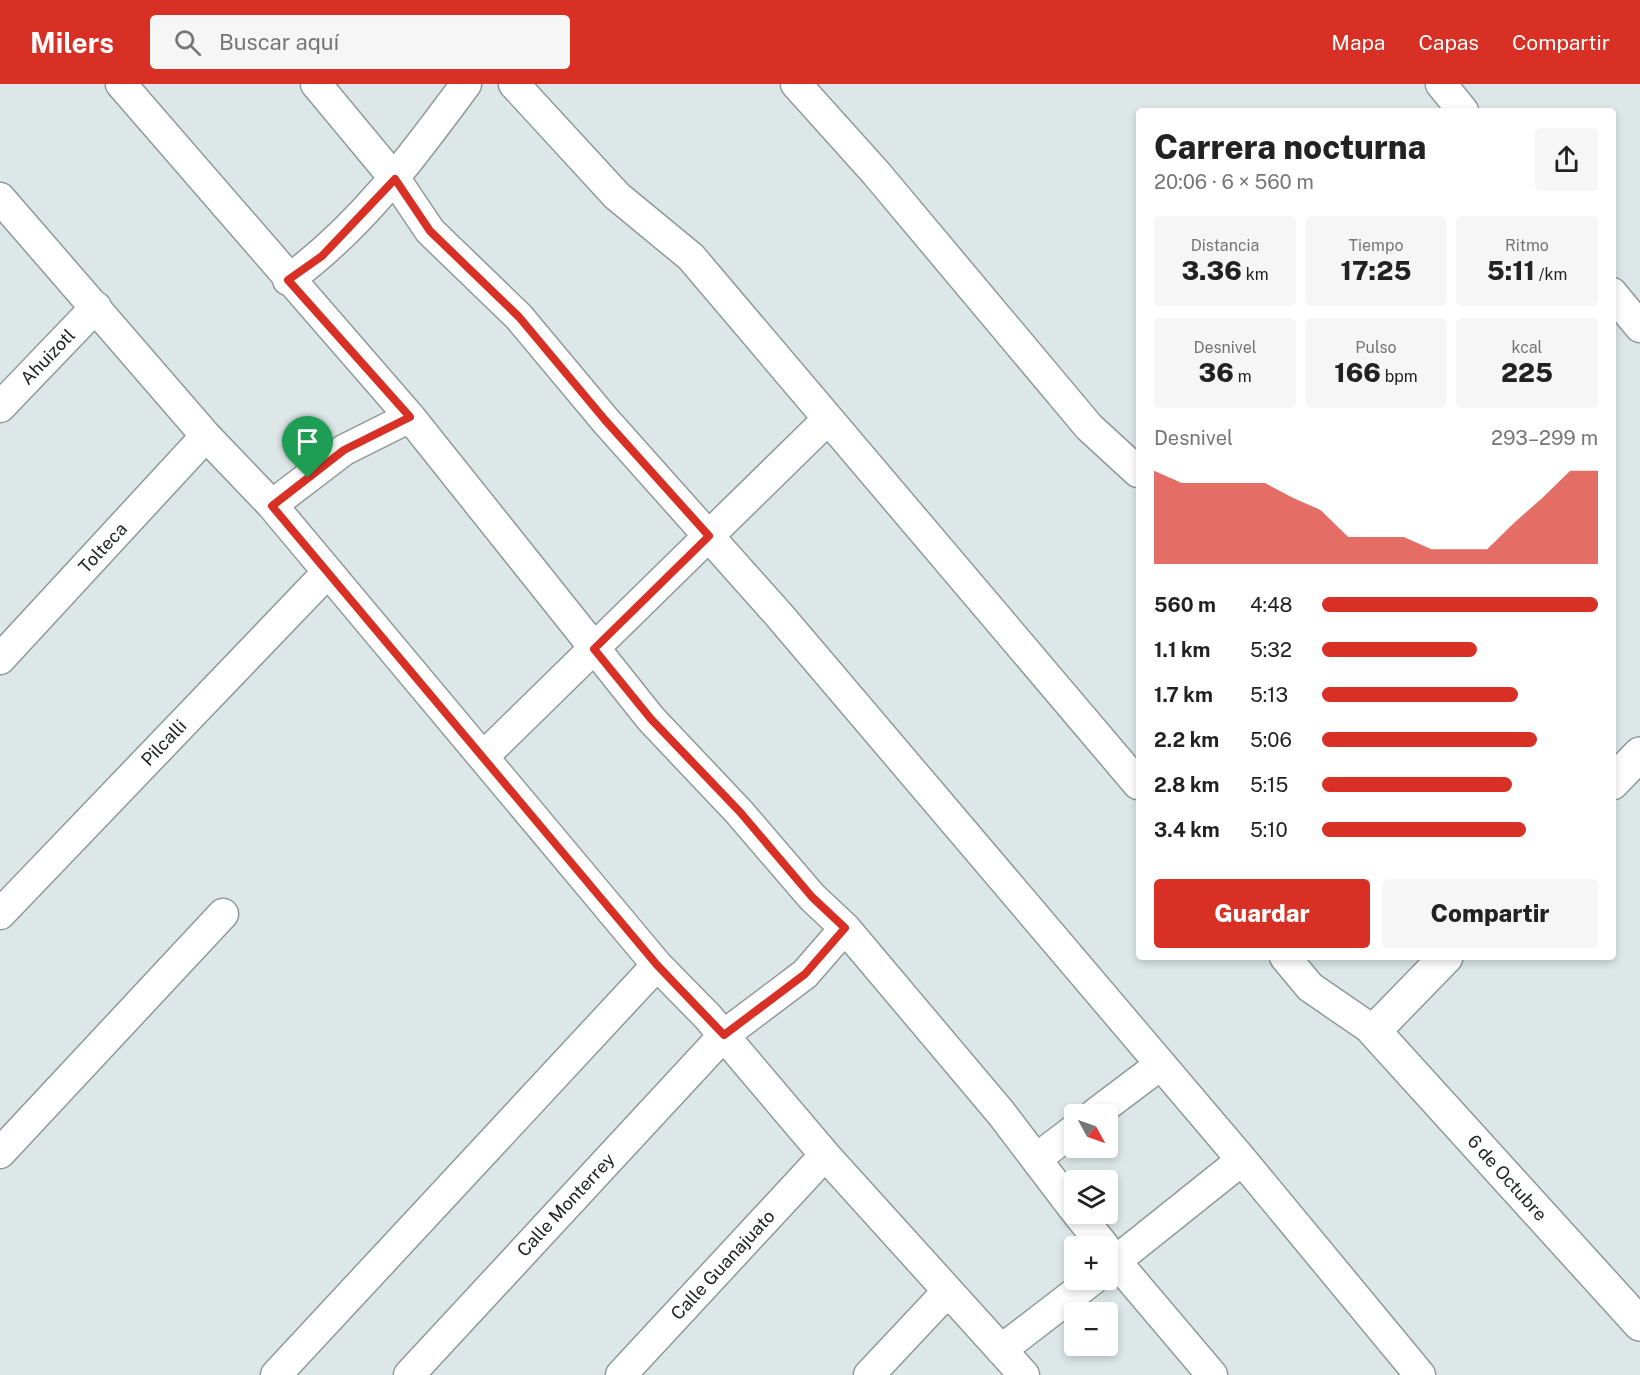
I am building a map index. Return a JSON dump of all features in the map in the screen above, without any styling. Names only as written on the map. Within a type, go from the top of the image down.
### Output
[{"type":"street","points":[[121,84],[288,280],[410,417],[651,719],[740,812],[812,897],[845,928],[1001,1113],[1064,1196]]},
{"type":"street","points":[[316,84],[395,179],[430,231],[519,317],[605,420],[709,536],[1242,1160],[1420,1375]]},
{"type":"street","points":[[288,280],[322,256],[395,179],[466,84]]},
{"type":"street","points":[[514,84],[617,196],[691,257],[1136,782]]},
{"type":"street","points":[[796,84],[876,173],[1089,427],[1136,470]]},
{"type":"street","points":[[1441,84],[1461,108]]},
{"type":"street","points":[[0,198],[206,436],[272,506],[657,965],[724,1035],[825,1155],[1024,1375]]},
{"type":"street","points":[[1616,299],[1640,327]]},
{"type":"street","name":"Ahuizotl","points":[[0,407],[96,307]]},
{"type":"street","points":[[272,506],[344,450],[410,417]]},
{"type":"street","points":[[484,756],[828,419]]},
{"type":"street","name":"Tolteca","points":[[0,659],[206,436]]},
{"type":"street","name":"Pilcalli","points":[[0,914],[328,572]]},
{"type":"street","points":[[1616,779],[1640,754]]},
{"type":"street","points":[[0,1152],[223,914]]},
{"type":"street","name":"Calle Monterrey","points":[[409,1375],[724,1035],[805,974],[845,928]]},
{"type":"street","points":[[1288,960],[1310,987],[1374,1031],[1443,960]]},
{"type":"street","points":[[276,1375],[657,965]]},
{"type":"street","name":"6 de Octubre","points":[[1374,1031],[1640,1324]]},
{"type":"street","points":[[1108,1104],[1160,1065]]},
{"type":"street","points":[[1036,1159],[1064,1138]]},
{"type":"street","name":"Calle Guanajuato","points":[[621,1375],[825,1155]]},
{"type":"street","points":[[1118,1250],[1242,1160]]},
{"type":"street","points":[[1118,1268],[1212,1375]]},
{"type":"street","points":[[1001,1350],[1079,1290]]},
{"type":"street","points":[[869,1375],[948,1291]]},
{"type":"route","points":[[395,179],[430,231],[519,317],[605,420],[709,536],[594,649],[651,719],[740,812],[812,897],[845,928],[805,974],[724,1035],[657,965],[272,506],[308,478],[344,450],[410,417],[288,280],[322,256],[395,179]]}]
